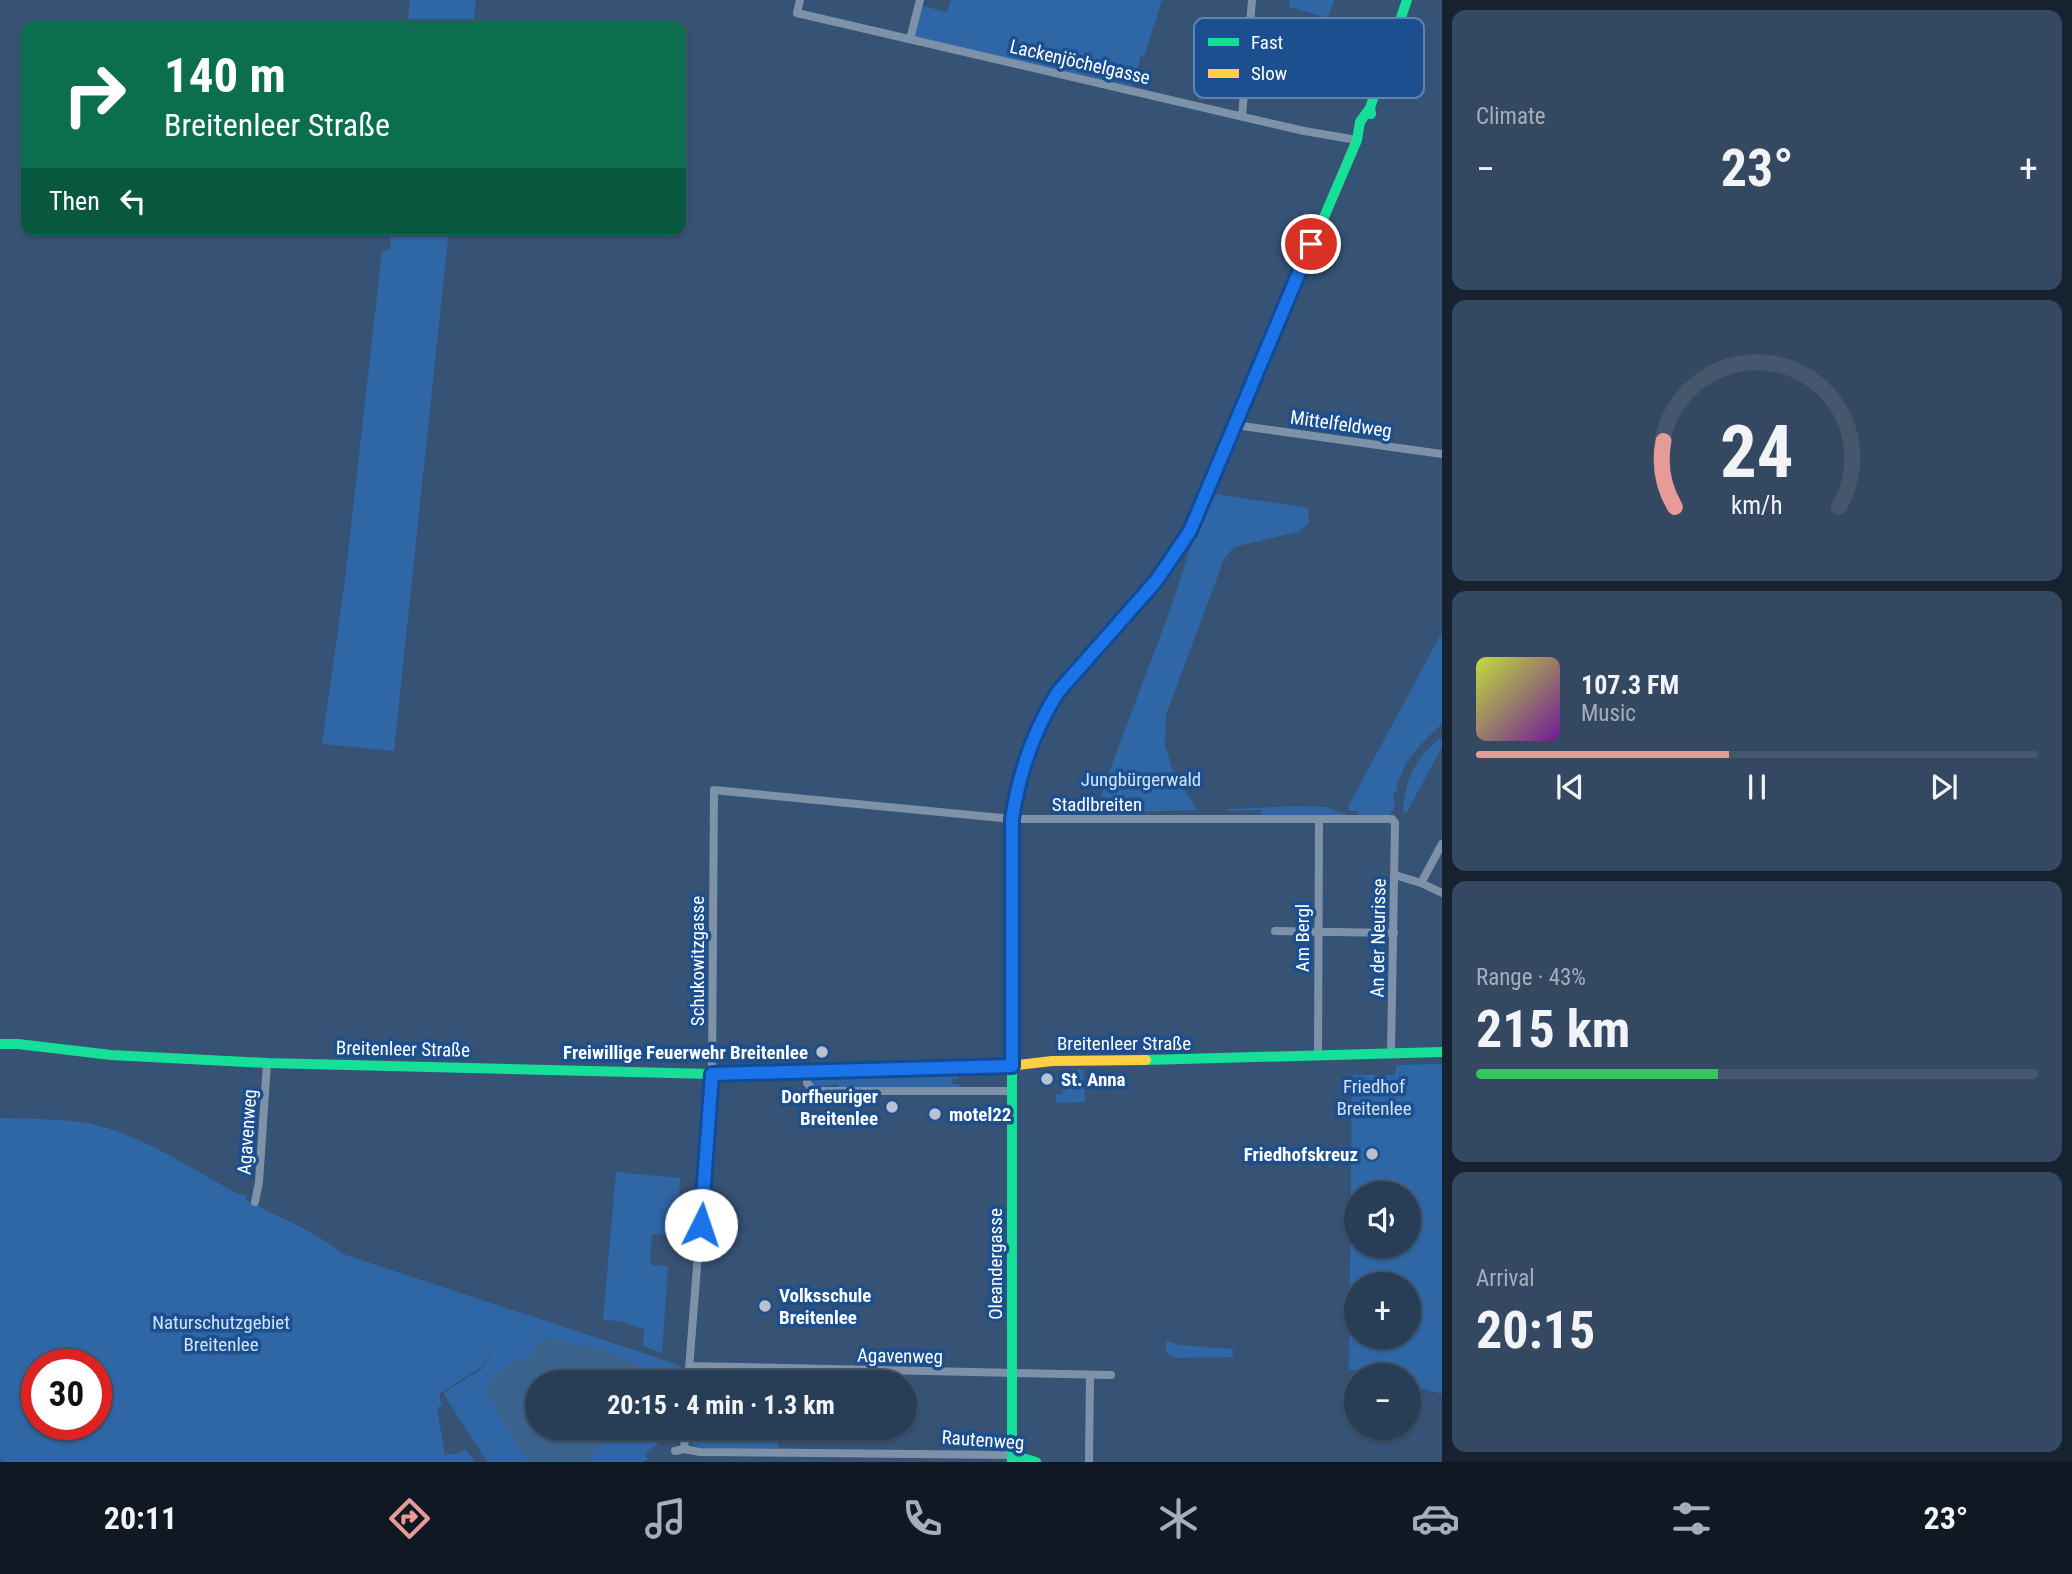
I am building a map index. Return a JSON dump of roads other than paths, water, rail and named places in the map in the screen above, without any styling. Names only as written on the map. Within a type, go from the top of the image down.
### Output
[{"type":"street","name":"Lackenjöchelgasse","points":[[800,0],[797,13],[1357,140]]},
{"type":"street","points":[[910,39],[920,0]]},
{"type":"street","points":[[1250,18],[1252,0]]},
{"type":"street","name":"Oleandergasse","points":[[1401,18],[1407,0]]},
{"type":"street","points":[[1242,116],[1244,98]]},
{"type":"street","name":"Oleandergasse","points":[[1012,1459],[1012,819],[1016,789],[1025,759],[1047,709],[1072,675],[1156,581],[1175,557],[1190,531],[1357,140],[1356,136],[1366,110],[1370,108],[1373,98]]},
{"type":"street","name":"Mittelfeldweg","points":[[1236,425],[1442,453]]},
{"type":"street","name":"Stadlbreiten","points":[[714,790],[1012,819],[1392,820],[1395,823]]},
{"type":"street","name":"Schukowitzgasse","points":[[689,1370],[712,1074],[714,790]]},
{"type":"street","name":"Am Bergl","points":[[1318,1056],[1320,820]]},
{"type":"street","name":"An der Neurisse","points":[[1391,1053],[1395,823]]},
{"type":"street","points":[[1421,883],[1442,844]]},
{"type":"street","points":[[1395,875],[1442,893]]},
{"type":"street","points":[[1275,931],[1394,933]]},
{"type":"street","name":"Breitenleer Straße","points":[[0,1044],[111,1055],[267,1063],[712,1074],[1012,1066],[1052,1061],[1205,1060],[1442,1052]]},
{"type":"street","name":"Agavenweg","points":[[255,1202],[259,1182],[267,1063]]},
{"type":"street","points":[[807,1073],[807,1083],[814,1091],[1012,1091]]},
{"type":"street","name":"Agavenweg","points":[[689,1366],[1111,1375]]},
{"type":"street","points":[[1088,1462],[1090,1375]]},
{"type":"street","name":"Rautenweg","points":[[682,1440],[680,1450],[1012,1459],[1036,1462]]},
{"type":"place","name":"Freiwillige Feuerwehr Breitenlee","points":[[822,1052]]},
{"type":"place","name":"St. Anna","points":[[1047,1079]]},
{"type":"place","name":"Dorfheuriger Breitenlee","points":[[892,1107]]},
{"type":"place","name":"motel22","points":[[935,1114]]},
{"type":"place","name":"Friedhofskreuz","points":[[1372,1154]]},
{"type":"place","name":"Volksschule Breitenlee","points":[[765,1306]]},
{"type":"park label","name":"Jungbürgerwald","points":[[1141,779]]},
{"type":"park label","name":"Friedhof Breitenlee","points":[[1374,1097]]},
{"type":"park label","name":"Naturschutzgebiet Breitenlee","points":[[221,1333]]}]
